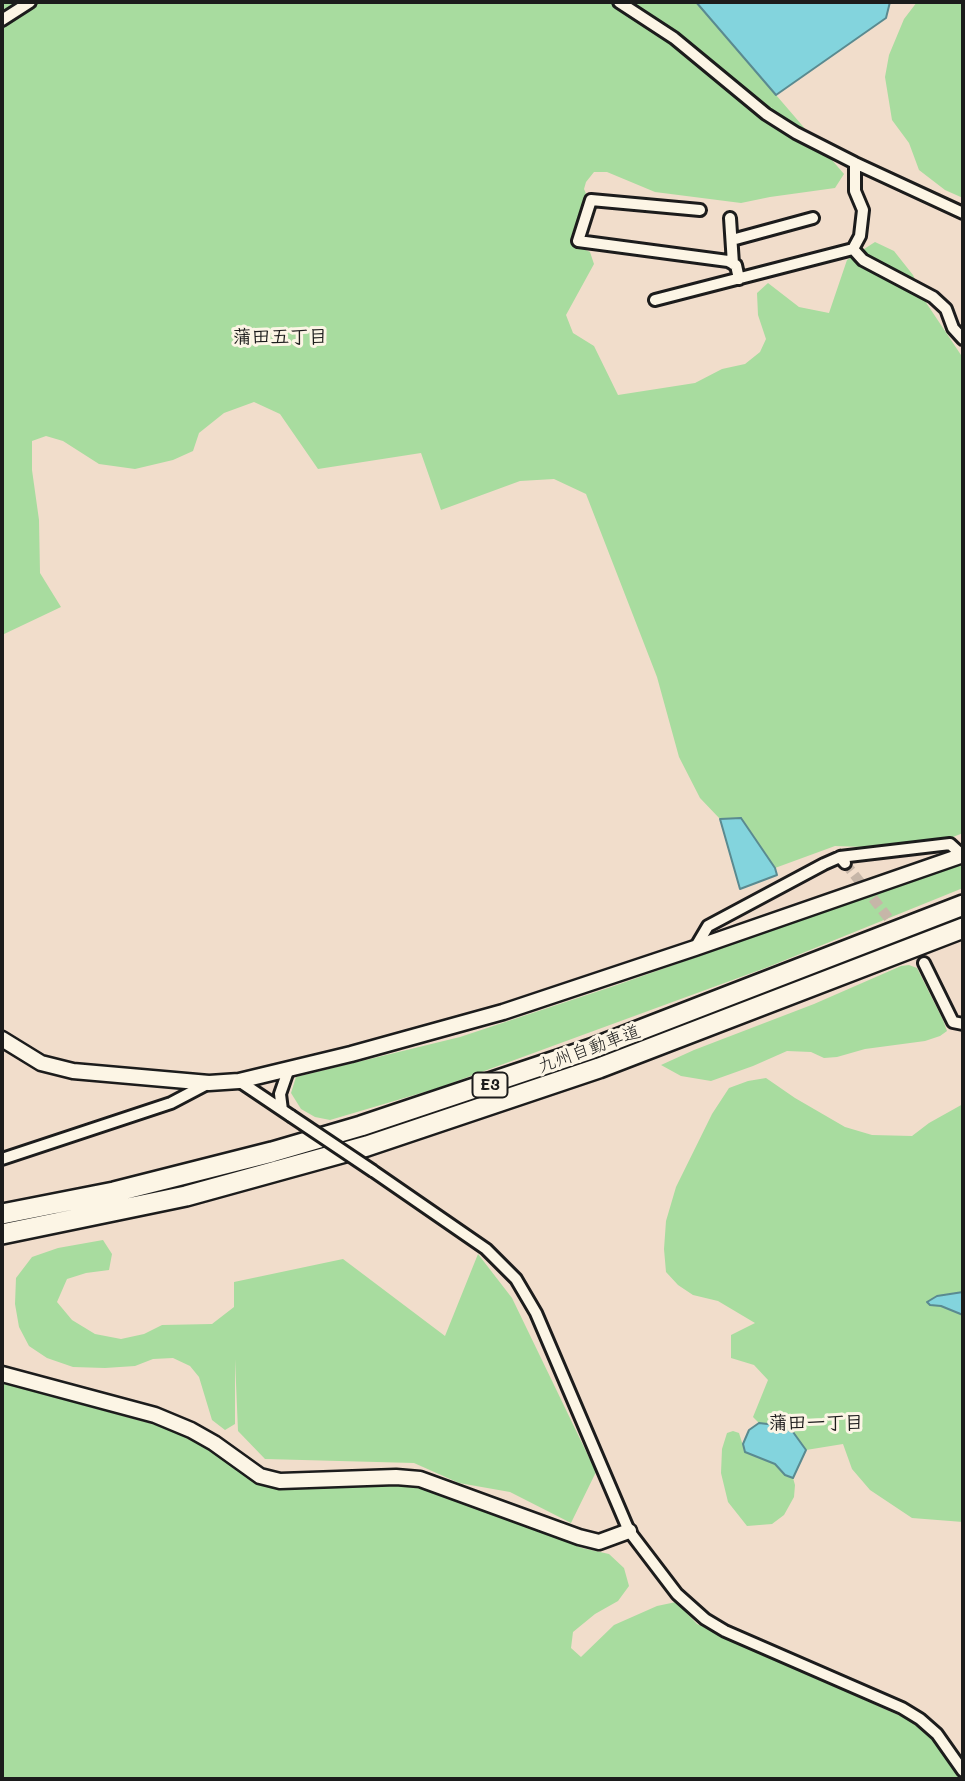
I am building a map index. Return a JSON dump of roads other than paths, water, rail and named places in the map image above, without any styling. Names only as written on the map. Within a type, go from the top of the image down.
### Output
[{"type":"highway","name":"九州自動車道","points":[[2,1214],[114,1192],[272,1152],[361,1126],[579,1054],[963,905]]},
{"type":"highway","name":"九州自動車道","points":[[2,1234],[186,1196],[367,1146],[599,1068],[963,928]]},
{"type":"street","points":[[2,20],[30,2]]},
{"type":"street","points":[[619,2],[674,38],[766,114],[796,133],[963,213]]},
{"type":"street","points":[[655,300],[853,250],[860,236],[863,210],[855,191],[855,163]]},
{"type":"street","points":[[700,210],[591,200],[579,241],[733,264],[736,265],[739,279]]},
{"type":"street","points":[[730,218],[733,264]]},
{"type":"street","points":[[732,240],[813,218]]},
{"type":"street","points":[[853,250],[863,260],[933,297],[946,309],[953,328],[963,339]]},
{"type":"street","points":[[695,948],[708,926],[782,886],[843,860],[950,844],[963,855]]},
{"type":"street","points":[[2,1039],[41,1063],[73,1071],[209,1083],[239,1081],[351,1054],[503,1012],[963,855]]},
{"type":"street","points":[[924,963],[953,1022],[963,1024]]},
{"type":"street","points":[[287,1113],[280,1094],[289,1068]]},
{"type":"street","points":[[239,1081],[486,1249],[516,1279],[536,1313],[629,1531],[677,1594],[705,1619],[725,1631],[902,1708],[920,1719],[937,1734],[963,1771]]},
{"type":"street","points":[[2,1159],[171,1103],[209,1083]]},
{"type":"street","points":[[2,1374],[155,1415],[214,1443],[260,1476],[280,1481],[396,1477],[420,1479],[599,1542],[629,1531]]},
{"type":"water","points":[[696,2],[890,2],[886,18],[776,95]]},
{"type":"water","points":[[741,818],[777,875],[740,889],[720,819]]},
{"type":"water","points":[[963,1292],[963,1315],[927,1302],[937,1296]]},
{"type":"water","points":[[759,1423],[776,1425],[793,1432],[806,1450],[793,1478],[785,1475],[775,1464],[745,1452],[743,1444],[749,1430]]},
{"type":"tunnel","points":[[845,863],[924,963]]},
{"type":"district","name":"蒲田五丁目","points":[[280,337]]},
{"type":"district","name":"蒲田一丁目","points":[[816,1423]]}]
